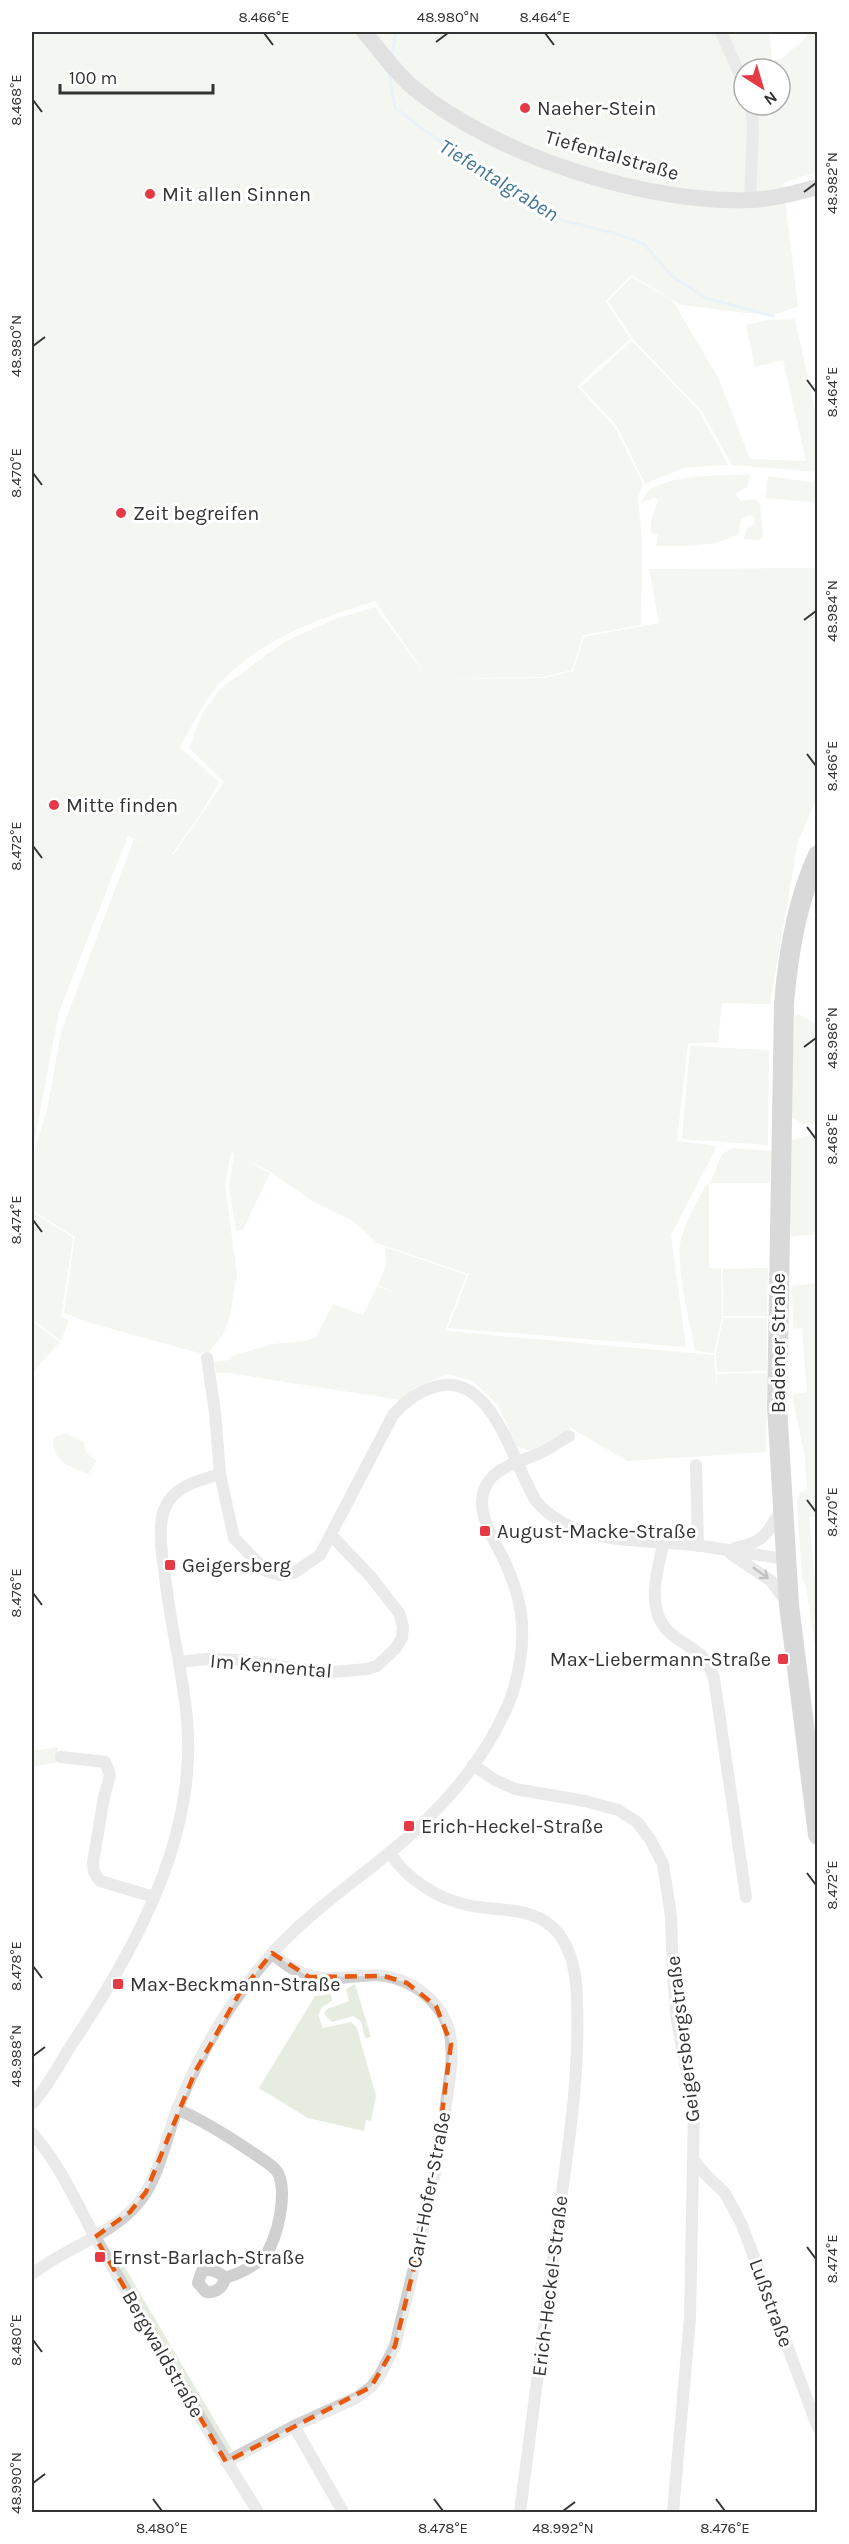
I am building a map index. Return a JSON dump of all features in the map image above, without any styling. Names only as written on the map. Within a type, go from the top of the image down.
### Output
[{"type":"main road","name":"Badener Straße","points":[[818,855],[792,936],[784,1004],[777,1385],[789,1605],[818,1835]]},
{"type":"street","points":[[721,32],[732,57]]},
{"type":"street","name":"Tiefentalstraße","points":[[370,38],[394,69],[426,98],[466,123],[545,160],[669,195],[750,200],[782,196],[818,187]]},
{"type":"street","points":[[750,200],[753,117]]},
{"type":"street","points":[[207,1358],[215,1412],[220,1474],[234,1538],[245,1552],[266,1571],[280,1575],[296,1572],[320,1555],[332,1536],[393,1415],[403,1404],[423,1390],[443,1384],[455,1385],[474,1393],[490,1410],[498,1421],[516,1464],[536,1501],[546,1513],[561,1523],[586,1533],[612,1538],[698,1545],[786,1558]]},
{"type":"street","points":[[32,2274],[95,2237],[130,2212],[146,2192],[156,2171],[177,2109],[219,2025],[239,1994],[272,1953],[331,1897],[390,1853],[432,1814],[473,1765],[509,1704],[519,1665],[520,1610],[508,1571],[483,1517],[482,1494],[492,1476],[500,1470],[569,1436]]},
{"type":"street","points":[[696,1465],[698,1545]]},
{"type":"street","points":[[32,2104],[90,2017],[126,1954],[154,1897],[172,1847],[186,1790],[190,1752],[164,1566],[162,1516],[169,1499],[180,1488],[220,1474]]},
{"type":"street","points":[[725,1550],[758,1542],[767,1534],[782,1506]]},
{"type":"street","name":"Im Kennental","points":[[179,1662],[206,1659],[242,1660],[322,1673],[377,1666],[395,1649],[402,1638],[403,1626],[399,1613],[371,1577],[332,1536]]},
{"type":"street","points":[[664,1542],[655,1591],[658,1615],[669,1632],[701,1654],[714,1678],[746,1898]]},
{"type":"street","points":[[725,1550],[771,1581],[789,1605]]},
{"type":"street","points":[[61,1757],[105,1762],[110,1775],[93,1863],[97,1878],[100,1881],[154,1897]]},
{"type":"street","name":"Geigersbergstraße","points":[[473,1765],[515,1789],[585,1801],[618,1810],[638,1822],[663,1864],[669,1891],[677,2021],[694,2109],[690,2318],[673,2512]]},
{"type":"street","name":"Erich-Heckel-Straße","points":[[390,1853],[398,1865],[413,1878],[439,1895],[466,1905],[524,1912],[545,1920],[564,1942],[574,1974],[578,2003],[575,2080],[519,2512]]},
{"type":"street","name":"Carl-Hofer-Straße","points":[[226,2462],[294,2426],[342,2405],[371,2386],[385,2367],[395,2346],[431,2197],[452,2060],[448,2028],[443,2017],[424,1993],[407,1983],[384,1976],[340,1980],[309,1977],[292,1969],[272,1953]]},
{"type":"street","points":[[177,2109],[202,2120],[251,2152],[275,2169],[282,2182],[280,2209],[269,2250],[256,2263],[225,2278]]},
{"type":"street","name":"Bergwaldstraße","points":[[32,2133],[48,2151],[95,2237],[226,2462],[258,2512]]},
{"type":"street","name":"Lußstraße","points":[[693,2160],[725,2193],[742,2225],[818,2428]]},
{"type":"street","points":[[692,2194],[714,2183]]},
{"type":"street","points":[[294,2426],[343,2512]]},
{"type":"highlighted area","points":[[272,1953],[309,1977],[384,1976],[407,1983],[436,2006],[451,2044],[431,2197],[395,2346],[371,2387],[226,2462],[95,2237],[130,2212],[146,2192],[195,2072],[239,1994]]},
{"type":"shaded area","points":[[32,32],[769,32],[772,57],[732,57],[732,117],[792,117],[792,57],[783,57],[807,37],[807,32],[817,32],[817,172],[783,183],[798,306],[777,314],[745,313],[681,305],[631,275],[606,301],[630,339],[577,386],[615,428],[643,484],[638,498],[642,539],[641,625],[583,635],[572,670],[544,677],[428,679],[544,678],[573,671],[584,637],[659,623],[649,569],[817,568],[817,799],[798,841],[770,1004],[722,1003],[718,1043],[688,1043],[677,1141],[717,1146],[671,1235],[686,1347],[448,1328],[469,1274],[377,1243],[352,1220],[312,1201],[271,1172],[244,1159],[270,1173],[243,1230],[236,1230],[229,1187],[234,1154],[231,1152],[225,1185],[237,1275],[229,1320],[222,1336],[209,1352],[199,1353],[87,1322],[64,1313],[75,1237],[32,1210],[32,1159],[47,1110],[61,1032],[134,839],[153,846],[128,836],[59,1012],[32,1153]],"holes":[[[375,601],[426,675],[375,607],[335,619],[284,642],[220,689],[202,714],[189,748],[224,782],[174,854],[172,854],[198,818],[219,782],[180,747],[213,691],[235,668],[253,655],[271,643],[311,623]]]},
{"type":"shaded area","points":[[632,277],[672,300],[718,377],[750,459],[806,461],[783,360],[755,367],[746,325],[768,320],[795,319],[817,419],[817,472],[732,465],[701,410],[633,339],[608,301]]},
{"type":"shaded area","points":[[632,341],[699,411],[728,465],[683,468],[645,484],[617,426],[581,387]]},
{"type":"shaded area","points":[[751,474],[747,487],[735,494],[741,501],[755,499],[760,504],[763,537],[760,540],[743,539],[748,527],[755,524],[755,518],[750,515],[741,519],[739,533],[721,541],[699,545],[656,546],[658,535],[651,532],[651,521],[658,500],[654,497],[642,503],[647,493],[657,486],[672,481],[707,476]]},
{"type":"shaded area","points":[[768,476],[817,483],[817,503],[765,498]]},
{"type":"shaded area","points":[[799,1014],[817,1025],[817,1123],[804,1124],[791,1117],[794,1017]]},
{"type":"shaded area","points":[[690,1046],[769,1050],[768,1145],[682,1139]]},
{"type":"shaded area","points":[[817,1133],[817,1234],[788,1237],[790,1141]]},
{"type":"shaded area","points":[[732,1148],[771,1151],[770,1183],[710,1183],[722,1154]]},
{"type":"shaded area","points":[[706,1184],[709,1185],[709,1268],[721,1269],[722,1318],[714,1353],[695,1351],[680,1264],[683,1232]]},
{"type":"shaded area","points":[[32,1211],[73,1238],[61,1317],[69,1320],[61,1341],[32,1319]]},
{"type":"shaded area","points":[[385,1247],[466,1275],[445,1331],[714,1355],[717,1388],[717,1374],[767,1373],[766,1452],[627,1461],[571,1428],[531,1451],[517,1446],[497,1404],[473,1381],[448,1374],[414,1388],[400,1400],[229,1373],[216,1373],[214,1362],[230,1360],[233,1356],[272,1344],[305,1341],[316,1337],[333,1304],[363,1315],[377,1286],[395,1293],[378,1285],[386,1265]]},
{"type":"shaded area","points":[[768,1268],[767,1316],[723,1316],[723,1269]]},
{"type":"shaded area","points":[[817,1283],[818,1516],[809,1517],[817,1602],[817,1660],[806,1586],[802,1579],[797,1502],[800,1492],[807,1490],[805,1458],[792,1395],[807,1392],[802,1328],[793,1329],[792,1286]]},
{"type":"shaded area","points":[[723,1318],[767,1318],[767,1371],[717,1372],[716,1353]]},
{"type":"shaded area","points":[[32,1321],[60,1342],[32,1373]]},
{"type":"shaded area","points":[[66,1433],[84,1442],[85,1451],[96,1461],[89,1474],[64,1462],[56,1453],[53,1438]]},
{"type":"shaded area","points":[[57,1747],[59,1762],[32,1767],[32,1751]]},
{"type":"shaded area","points":[[355,1984],[371,2037],[365,2038],[361,2021],[353,2016],[332,2022],[324,2014],[327,2009],[349,2001],[346,1989]]},
{"type":"shaded area","points":[[331,1994],[332,2001],[322,2007],[318,2015],[323,2028],[351,2022],[357,2028],[376,2096],[371,2121],[366,2120],[364,2131],[308,2118],[259,2088],[315,1996]]},
{"type":"shaded area","points":[[124,2266],[232,2450],[226,2454],[119,2269]]},
{"type":"waterway","name":"Tiefentalgraben","points":[[392,56],[396,32]]},
{"type":"waterway","name":"Tiefentalgraben","points":[[389,72],[395,108],[467,162],[557,219],[617,234],[644,244],[672,276],[706,298],[773,316]]},
{"type":"place","name":"Naeher-Stein","points":[[525,108]]},
{"type":"place","name":"Mit allen Sinnen","points":[[150,194]]},
{"type":"place","name":"Zeit begreifen","points":[[121,513]]},
{"type":"place","name":"Mitte finden","points":[[54,805]]},
{"type":"place","name":"August-Macke-Straße","points":[[485,1531]]},
{"type":"place","name":"Geigersberg","points":[[170,1565]]},
{"type":"place","name":"Max-Liebermann-Straße","points":[[783,1659]]},
{"type":"place","name":"Erich-Heckel-Straße","points":[[409,1826]]},
{"type":"place","name":"Max-Beckmann-Straße","points":[[118,1984]]},
{"type":"place","name":"Ernst-Barlach-Straße","points":[[100,2257]]}]
